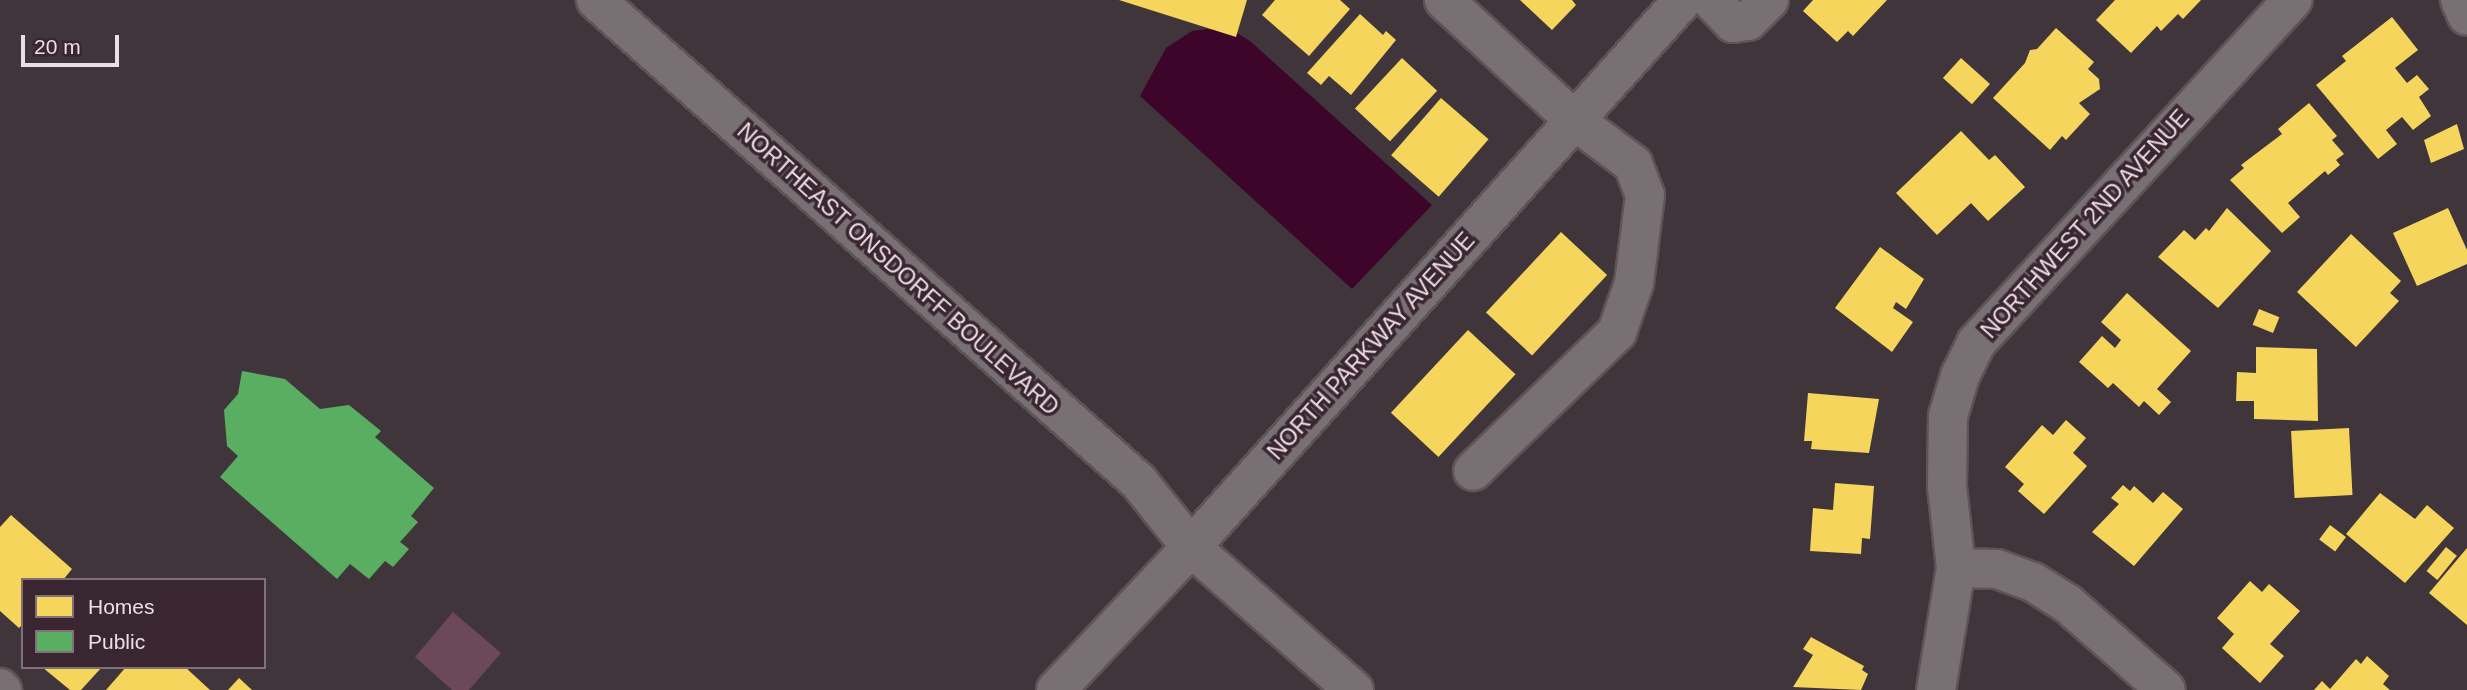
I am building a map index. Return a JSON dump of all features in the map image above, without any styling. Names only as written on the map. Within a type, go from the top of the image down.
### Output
[{"type":"street","name":"NORTHEAST ONSDORFF BOULEVARD","points":[[596,0],[1138,481],[1191,547],[1354,690]]},
{"type":"street","points":[[1444,0],[1574,120],[1633,164],[1645,195],[1634,283],[1617,332],[1473,471]]},
{"type":"street","name":"NORTH PARKWAY AVENUE","points":[[1056,690],[1191,547],[1683,0]]},
{"type":"street","points":[[1710,0],[1733,23],[1748,21],[1769,0]]},
{"type":"street","name":"NORTHWEST 2ND AVENUE","points":[[1936,690],[1956,568],[1948,486],[1948,416],[1960,376],[1976,343],[2292,0]]},
{"type":"street","points":[[2460,0],[2467,16]]},
{"type":"street","points":[[1956,568],[1997,569],[2033,582],[2068,604],[2166,690]]},
{"type":"shaded area","points":[[1207,29],[1237,33],[1250,41],[1432,205],[1352,289],[1140,96],[1166,48],[1192,31]]},
{"type":"shaded area","points":[[453,612],[501,653],[469,690],[452,690],[415,657]]},
{"type":"building: Homes","points":[[1119,0],[1247,0],[1236,37]]},
{"type":"building: Homes","points":[[1275,0],[1340,0],[1350,9],[1309,56],[1262,15]]},
{"type":"building: Homes","points":[[1520,0],[1572,0],[1576,5],[1552,30]]},
{"type":"building: Homes","points":[[1813,0],[1887,0],[1853,36],[1848,31],[1837,42],[1803,11]]},
{"type":"building: Homes","points":[[2115,0],[2201,0],[2183,19],[2178,14],[2161,31],[2157,26],[2131,53],[2096,20]]},
{"type":"building: Homes","points":[[1360,14],[1383,35],[1386,31],[1396,40],[1351,95],[1329,76],[1321,85],[1307,73]]},
{"type":"building: Homes","points":[[2392,17],[2418,50],[2395,68],[2407,83],[2417,75],[2429,89],[2419,97],[2431,116],[2413,130],[2402,117],[2386,130],[2397,144],[2378,159],[2316,85],[2346,61],[2342,56]]},
{"type":"building: Homes","points":[[2056,28],[2094,62],[2088,69],[2099,79],[2100,89],[2079,103],[2090,114],[2066,140],[2062,136],[2050,150],[1993,98],[2025,63],[2030,50],[2037,49]]},
{"type":"building: Homes","points":[[1402,58],[1437,91],[1390,141],[1355,108]]},
{"type":"building: Homes","points":[[1961,58],[1990,84],[1972,104],[1943,78]]},
{"type":"building: Homes","points":[[1441,98],[1489,139],[1439,197],[1391,155]]},
{"type":"building: Homes","points":[[2309,103],[2337,136],[2332,140],[2344,154],[2336,160],[2340,165],[2328,175],[2325,171],[2288,203],[2300,217],[2282,233],[2230,180],[2244,168],[2241,165],[2282,134],[2278,129]]},
{"type":"building: Homes","points":[[2457,124],[2464,149],[2431,163],[2424,140]]},
{"type":"building: Homes","points":[[1961,131],[1989,160],[1995,155],[2025,187],[1988,221],[1971,203],[1937,235],[1896,193]]},
{"type":"building: Homes","points":[[2227,208],[2271,251],[2218,308],[2158,257],[2184,230],[2195,240],[2206,228],[2209,231]]},
{"type":"building: Homes","points":[[2448,208],[2467,250],[2467,264],[2417,286],[2393,233]]},
{"type":"building: Homes","points":[[1561,232],[1607,275],[1532,355],[1486,312]]},
{"type":"building: Homes","points":[[2351,234],[2401,281],[2390,293],[2399,301],[2356,347],[2297,292]]},
{"type":"building: Homes","points":[[1880,247],[1924,279],[1906,309],[1896,302],[1893,308],[1913,322],[1892,352],[1835,308]]},
{"type":"building: Homes","points":[[2127,293],[2191,351],[2157,389],[2171,402],[2159,415],[2144,401],[2139,407],[2113,383],[2108,388],[2079,362],[2102,336],[2115,348],[2121,340],[2101,322]]},
{"type":"building: Homes","points":[[2259,309],[2279,317],[2273,333],[2253,325]]},
{"type":"building: Homes","points":[[1468,330],[1516,374],[1438,457],[1391,413]]},
{"type":"building: Homes","points":[[2256,347],[2317,349],[2318,421],[2254,419],[2254,401],[2236,401],[2237,372],[2256,373]]},
{"type":"building: Homes","points":[[1808,393],[1879,399],[1869,453],[1811,449],[1812,441],[1804,441]]},
{"type":"building: Homes","points":[[2066,420],[2086,438],[2073,453],[2087,466],[2044,514],[2018,491],[2024,484],[2005,467],[2042,425],[2053,435]]},
{"type":"building: Homes","points":[[2349,428],[2353,495],[2295,498],[2291,431]]},
{"type":"building: Homes","points":[[1835,483],[1874,486],[1870,539],[1862,538],[1861,554],[1810,551],[1813,508],[1833,510]]},
{"type":"building: Homes","points":[[2123,485],[2130,491],[2134,486],[2153,503],[2163,492],[2183,509],[2134,566],[2092,532],[2119,504],[2111,498]]},
{"type":"building: Homes","points":[[2380,493],[2415,519],[2427,505],[2454,528],[2405,583],[2346,534]]},
{"type":"building: Homes","points":[[11,515],[72,569],[65,578],[21,578],[19,628],[0,611],[0,527]]},
{"type":"building: Homes","points":[[2330,525],[2346,537],[2335,551],[2319,539]]},
{"type":"building: Homes","points":[[2446,547],[2457,556],[2437,580],[2426,571]]},
{"type":"building: Homes","points":[[2467,548],[2467,625],[2429,593]]},
{"type":"building: Homes","points":[[2250,581],[2262,592],[2269,584],[2300,611],[2270,644],[2284,656],[2260,683],[2222,648],[2234,634],[2217,618]]},
{"type":"building: Homes","points":[[1811,637],[1864,666],[1862,670],[1868,674],[1861,690],[1793,687],[1813,655],[1803,649]]},
{"type":"building: Homes","points":[[2367,656],[2389,676],[2383,684],[2390,690],[2314,690],[2322,681],[2330,689],[2356,659],[2361,664]]},
{"type":"building: Homes","points":[[44,669],[100,669],[81,690],[70,690]]},
{"type":"building: Homes","points":[[124,669],[187,669],[210,690],[106,690]]},
{"type":"building: Homes","points":[[239,678],[252,690],[228,690]]},
{"type":"building: Public","points":[[242,371],[285,379],[320,409],[349,405],[381,431],[375,437],[434,488],[411,516],[418,522],[400,542],[409,549],[393,567],[385,561],[369,579],[350,564],[337,579],[220,477],[238,456],[227,446],[224,410],[238,394]]}]
